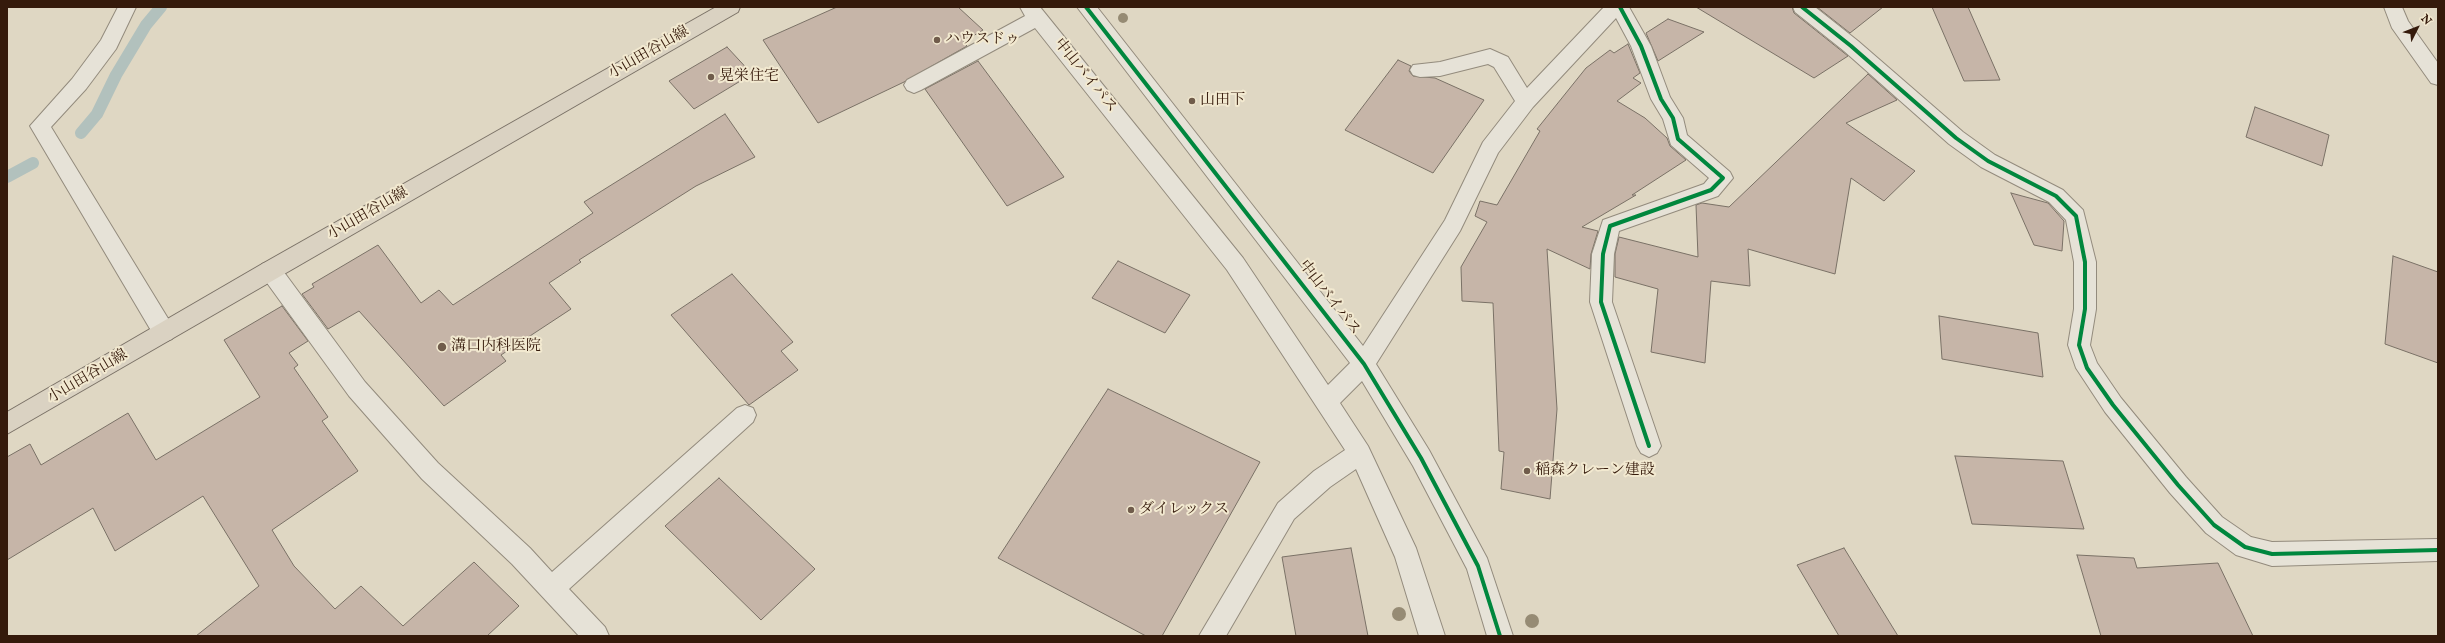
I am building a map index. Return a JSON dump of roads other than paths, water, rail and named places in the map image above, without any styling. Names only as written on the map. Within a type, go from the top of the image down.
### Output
[{"type":"main road","name":"小山田谷山線","points":[[7,424],[270,270],[731,7]]},
{"type":"street","points":[[127,7],[109,44],[79,84],[40,126],[164,332]]},
{"type":"street","name":"中山バイパス","points":[[1086,7],[1364,364],[1422,458],[1478,566],[1500,636]]},
{"type":"street","points":[[1326,402],[1364,364],[1453,225],[1490,148],[1526,102],[1615,7]]},
{"type":"street","points":[[1620,7],[1641,46],[1661,99],[1673,118],[1678,139],[1723,178],[1712,190],[1610,226],[1603,254],[1601,302],[1649,446]]},
{"type":"street","points":[[1802,7],[1851,46],[1956,138],[1988,161],[2056,196],[2076,216],[2085,262],[2085,309],[2079,345],[2087,368],[2118,412],[2178,485],[2214,525],[2245,547],[2272,554],[2438,550]]},
{"type":"street","points":[[2393,7],[2399,23],[2438,78]]},
{"type":"street","points":[[914,85],[1033,12]]},
{"type":"street","name":"中山バイパス","points":[[1033,12],[1235,264],[1360,453],[1407,556],[1432,636]]},
{"type":"street","points":[[1420,70],[1440,69],[1490,56],[1500,62],[1526,102]]},
{"type":"street","points":[[270,270],[357,390],[430,471],[520,556],[596,636]]},
{"type":"street","points":[[551,589],[745,415]]},
{"type":"street","points":[[1212,636],[1286,511],[1322,479],[1360,453]]},
{"type":"waterway","points":[[81,133],[97,114],[116,75],[146,25],[161,7]]},
{"type":"waterway","points":[[7,177],[33,163]]},
{"type":"place","name":"ハウスドゥ","points":[[937,40]]},
{"type":"place","name":"晃栄住宅","points":[[711,77]]},
{"type":"place","name":"山田下","points":[[1192,101]]},
{"type":"place","name":"溝口内科医院","points":[[442,347]]},
{"type":"place","name":"稲森クレーン建設","points":[[1527,471]]},
{"type":"place","name":"ダイレックス","points":[[1131,510]]}]
